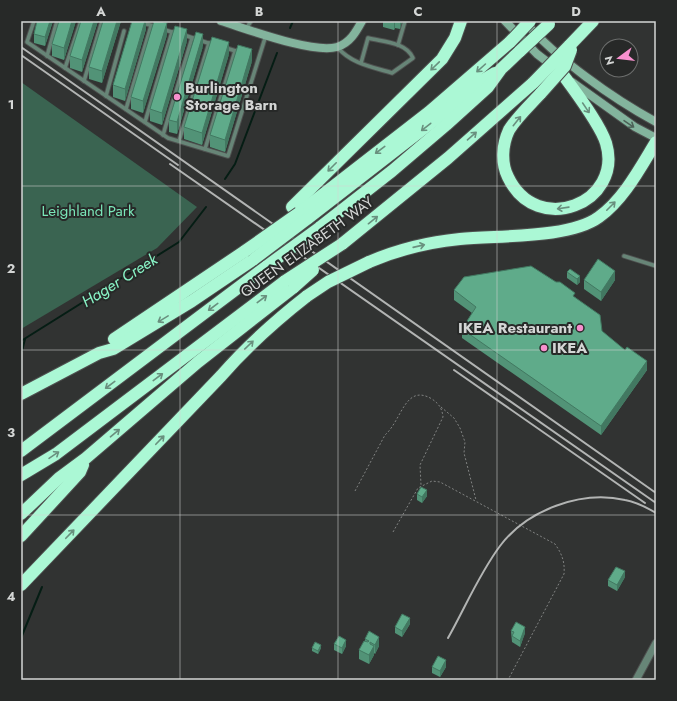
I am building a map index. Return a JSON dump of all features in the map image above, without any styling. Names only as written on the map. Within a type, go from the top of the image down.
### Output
[{"type":"highway","points":[[299,213],[442,59],[455,38],[461,21]]},
{"type":"highway","points":[[21,394],[99,353],[109,342],[249,255],[299,213],[429,112],[510,42],[530,21]]},
{"type":"highway","name":"QUEEN ELIZABETH WAY","points":[[21,475],[56,454],[290,284],[342,244],[448,158],[533,83],[572,45],[593,21]]},
{"type":"highway","name":"QUEEN ELIZABETH WAY","points":[[21,451],[319,228],[392,171],[488,87],[501,69],[550,22]]},
{"type":"highway","points":[[564,76],[597,125],[606,142],[609,158],[605,176],[598,188],[583,202],[570,207],[548,209],[522,198],[512,187],[505,172],[503,160],[504,148],[509,130],[565,66],[572,45]]},
{"type":"highway","points":[[249,255],[299,213],[436,119],[480,82],[501,69]]},
{"type":"highway","points":[[21,585],[221,376],[243,351],[272,323],[307,296],[335,279],[369,262],[403,250],[438,242],[560,231],[585,225],[599,217],[621,195],[656,142]]},
{"type":"highway","points":[[21,514],[59,478],[86,458],[290,284]]},
{"type":"highway","points":[[21,536],[80,472],[86,458]]},
{"type":"highway","points":[[21,594],[34,579],[43,563]]},
{"type":"main road","points":[[221,21],[266,35],[324,48],[337,47],[350,39],[362,21]]},
{"type":"main road","points":[[505,21],[537,54],[564,76],[612,112],[635,127],[656,138]]},
{"type":"main road","points":[[524,21],[546,45],[566,61],[619,100],[656,122]]},
{"type":"street","points":[[636,680],[656,643]]},
{"type":"lane","points":[[34,21],[27,42],[47,56],[163,135],[228,156],[266,35]]},
{"type":"lane","points":[[47,56],[57,21]]},
{"type":"lane","points":[[66,68],[81,21]]},
{"type":"lane","points":[[84,81],[102,21]]},
{"type":"lane","points":[[136,21],[247,55]]},
{"type":"lane","points":[[246,29],[250,21]]},
{"type":"lane","points":[[398,45],[405,21]]},
{"type":"lane","points":[[126,109],[151,26]]},
{"type":"lane","points":[[106,96],[124,31]]},
{"type":"lane","points":[[145,122],[172,32]]},
{"type":"lane","points":[[163,135],[192,38]]},
{"type":"lane","points":[[337,47],[349,58],[361,63],[392,73],[413,58],[407,49],[398,45],[368,38],[361,63]]},
{"type":"lane","points":[[179,141],[209,43]]},
{"type":"lane","points":[[205,149],[235,51]]},
{"type":"lane","points":[[253,56],[259,58]]},
{"type":"lane","points":[[624,256],[656,266]]},
{"type":"path","points":[[355,492],[385,435],[392,429],[409,399],[415,394],[423,394],[454,418],[460,428],[464,442],[464,453],[476,500]]},
{"type":"path","points":[[421,486],[420,465],[442,422],[443,412],[441,407]]},
{"type":"path","points":[[393,532],[418,488],[432,481],[440,482],[476,500],[555,544],[561,553],[564,564],[564,574],[508,680]]},
{"type":"green space","name":"Leighland Park","points":[[21,82],[197,207],[157,248],[21,329]]},
{"type":"building","points":[[37,21],[50,21],[45,37],[34,34]]},
{"type":"building","points":[[59,21],[72,21],[64,48],[52,44]]},
{"type":"building","points":[[81,21],[94,21],[82,60],[70,56]]},
{"type":"building","points":[[103,21],[117,21],[102,71],[89,67]]},
{"type":"building","points":[[132,21],[145,21],[125,89],[113,85]]},
{"type":"building","points":[[154,21],[167,23],[143,101],[131,97]]},
{"type":"building","points":[[175,26],[187,29],[162,113],[150,109]]},
{"type":"building","points":[[196,32],[203,34],[177,122],[169,120]]},
{"type":"building","points":[[212,37],[229,42],[202,133],[184,127]]},
{"type":"building","points":[[238,45],[252,49],[225,140],[210,135]]},
{"type":"building","points":[[598,259],[615,271],[601,292],[584,280]]},
{"type":"building","name":"IKEA","points":[[531,266],[556,282],[560,282],[575,293],[573,296],[600,315],[602,331],[625,350],[627,347],[647,361],[601,426],[462,329],[476,307],[454,290],[464,277]]},
{"type":"building","points":[[570,269],[580,276],[577,279],[567,272]]},
{"type":"building","points":[[421,487],[427,490],[422,497],[417,494]]},
{"type":"building","points":[[616,567],[625,571],[617,585],[608,580]]},
{"type":"building","points":[[402,614],[410,618],[402,631],[395,627]]},
{"type":"building","points":[[516,622],[525,627],[520,641],[512,636],[514,632],[511,631]]},
{"type":"building","points":[[369,631],[379,637],[375,645],[370,642],[370,644],[374,646],[369,655],[359,650],[364,641],[369,641],[365,639]]},
{"type":"building","points":[[339,636],[346,640],[342,648],[334,644]]},
{"type":"building","points":[[315,642],[321,645],[318,651],[312,648]]},
{"type":"building","points":[[438,656],[446,660],[440,671],[432,667]]},
{"type":"waterway","name":"Hager Creek","points":[[290,28],[293,21]]},
{"type":"waterway","name":"Hager Creek","points":[[225,179],[235,164],[277,53]]},
{"type":"waterway","name":"Hager Creek","points":[[21,341],[179,242],[206,207]]},
{"type":"waterway","points":[[22,351],[25,339]]},
{"type":"waterway","points":[[21,638],[42,587]]},
{"type":"railway","points":[[21,47],[656,493]]},
{"type":"railway","points":[[21,55],[178,165]]},
{"type":"railway","points":[[170,164],[656,503]]},
{"type":"railway","points":[[454,370],[645,503]]},
{"type":"railway","points":[[448,638],[492,557],[511,533],[525,522],[556,506],[591,498],[625,500],[645,507],[656,513]]},
{"type":"place","name":"Burlington Storage Barn","points":[[177,97]]},
{"type":"place","name":"IKEA Restaurant","points":[[580,328]]},
{"type":"place","name":"IKEA","points":[[544,348]]}]
